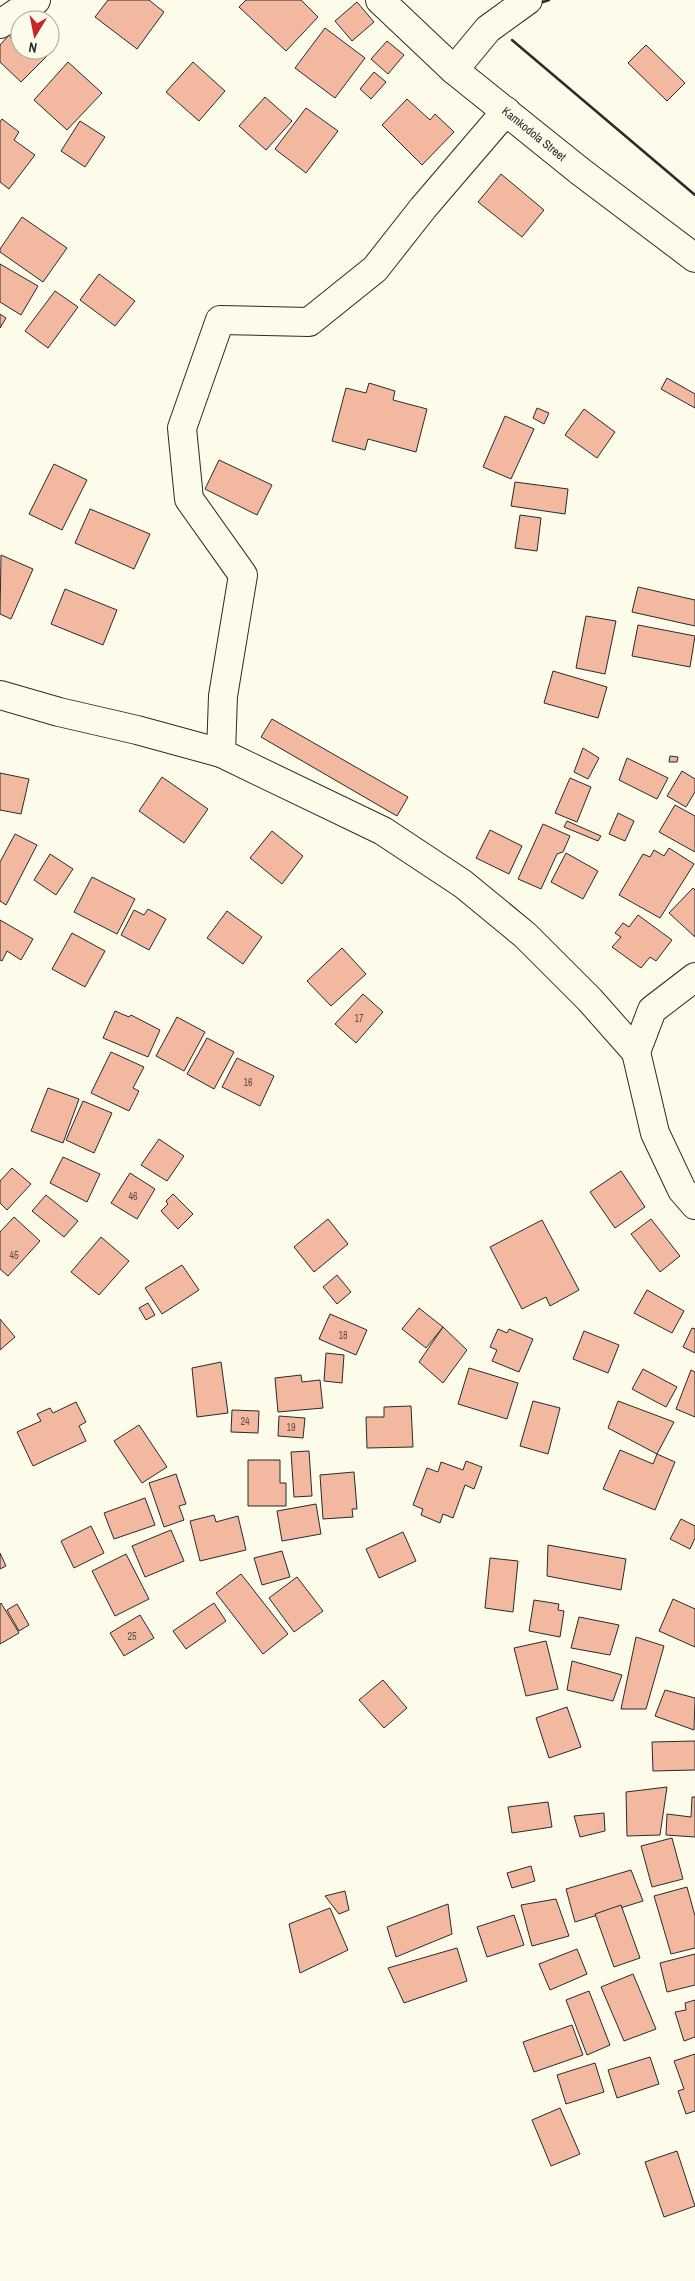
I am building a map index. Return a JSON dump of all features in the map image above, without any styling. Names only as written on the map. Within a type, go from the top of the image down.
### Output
[{"type":"street","points":[[0,24],[36,0]]},
{"type":"street","name":"Kamkodola Street","points":[[380,0],[454,70],[695,258]]},
{"type":"street","points":[[454,70],[488,29],[528,0]]},
{"type":"street","points":[[221,753],[223,696],[243,575],[189,499],[182,428],[220,320],[309,322],[375,269],[441,186],[506,111]]},
{"type":"street","points":[[0,695],[221,753],[383,831],[463,884],[525,935],[590,1000],[636,1052],[655,1133],[682,1190],[695,1205]]},
{"type":"street","points":[[636,1052],[652,1010],[695,977]]},
{"type":"building","points":[[108,0],[149,0],[164,12],[137,49],[95,17]]},
{"type":"building","points":[[246,0],[301,0],[318,17],[286,51],[239,7]]},
{"type":"building","points":[[357,2],[374,22],[352,41],[335,21]]},
{"type":"building","points":[[325,28],[365,58],[335,98],[295,68]]},
{"type":"building","points":[[9,35],[10,60],[43,60],[21,82],[0,62],[0,45]]},
{"type":"building","points":[[387,41],[404,55],[388,74],[371,59]]},
{"type":"building","points":[[646,45],[685,83],[667,101],[628,63]]},
{"type":"building","points":[[68,62],[102,93],[67,130],[34,100]]},
{"type":"building","points":[[193,62],[225,91],[199,121],[166,92]]},
{"type":"building","points":[[374,72],[386,82],[371,99],[360,89]]},
{"type":"building","points":[[265,97],[292,121],[266,150],[239,126]]},
{"type":"building","points":[[407,99],[430,120],[435,114],[454,132],[422,165],[382,125]]},
{"type":"building","points":[[306,108],[338,131],[306,173],[275,149]]},
{"type":"building","points":[[2,119],[19,132],[14,140],[35,155],[9,189],[0,182],[0,122]]},
{"type":"building","points":[[80,121],[105,137],[85,167],[61,151]]},
{"type":"building","points":[[501,174],[544,210],[522,237],[478,202]]},
{"type":"building","points":[[22,217],[67,248],[43,282],[0,252],[0,249]]},
{"type":"building","points":[[0,264],[38,286],[21,315],[0,302]]},
{"type":"building","points":[[99,274],[135,301],[115,326],[80,300]]},
{"type":"building","points":[[55,291],[78,307],[48,348],[25,331]]},
{"type":"building","points":[[0,314],[6,318],[0,328]]},
{"type":"building","points":[[667,378],[695,394],[695,408],[661,389]]},
{"type":"building","points":[[369,383],[395,391],[393,400],[427,409],[416,452],[368,439],[365,450],[332,441],[346,388],[366,393]]},
{"type":"building","points":[[537,408],[549,413],[544,424],[533,418]]},
{"type":"building","points":[[584,409],[615,432],[597,458],[565,435]]},
{"type":"building","points":[[505,416],[534,429],[511,479],[483,467]]},
{"type":"building","points":[[219,460],[272,485],[257,515],[205,489]]},
{"type":"building","points":[[54,464],[87,480],[62,530],[29,514]]},
{"type":"building","points":[[515,482],[568,489],[565,514],[511,506]]},
{"type":"building","points":[[90,509],[150,534],[134,569],[75,543]]},
{"type":"building","points":[[520,515],[541,518],[537,551],[515,548]]},
{"type":"building","points":[[1,555],[33,569],[11,619],[0,614]]},
{"type":"building","points":[[638,587],[695,600],[695,626],[632,612]]},
{"type":"building","points":[[65,589],[117,610],[103,645],[51,624]]},
{"type":"building","points":[[586,616],[616,621],[605,674],[576,668]]},
{"type":"building","points":[[638,625],[695,636],[690,667],[632,656]]},
{"type":"building","points":[[553,671],[607,687],[598,718],[544,703]]},
{"type":"building","points":[[272,719],[408,797],[397,816],[261,737]]},
{"type":"building","points":[[583,748],[599,758],[588,779],[574,772]]},
{"type":"building","points":[[670,756],[678,757],[677,762],[669,762]]},
{"type":"building","points":[[627,758],[668,778],[657,799],[619,780]]},
{"type":"building","points":[[682,771],[695,779],[695,792],[686,807],[667,796]]},
{"type":"building","points":[[0,773],[29,779],[21,814],[0,810]]},
{"type":"building","points":[[162,777],[208,809],[184,843],[139,811]]},
{"type":"building","points":[[570,778],[591,787],[577,822],[555,813]]},
{"type":"building","points":[[675,805],[695,816],[695,852],[659,832]]},
{"type":"building","points":[[618,813],[634,821],[625,841],[609,834]]},
{"type":"building","points":[[567,821],[601,836],[598,841],[564,827]]},
{"type":"building","points":[[543,824],[570,836],[563,852],[557,854],[541,889],[518,879]]},
{"type":"building","points":[[490,830],[522,846],[509,874],[476,858]]},
{"type":"building","points":[[272,831],[303,856],[282,884],[250,858]]},
{"type":"building","points":[[15,834],[37,845],[6,905],[0,901],[0,862]]},
{"type":"building","points":[[669,848],[694,864],[660,918],[619,895],[643,854],[650,857],[654,850],[664,856]]},
{"type":"building","points":[[566,853],[598,871],[583,899],[551,882]]},
{"type":"building","points":[[50,854],[73,869],[56,895],[34,880]]},
{"type":"building","points":[[92,877],[135,899],[117,934],[74,912]]},
{"type":"building","points":[[693,888],[695,890],[695,937],[669,913]]},
{"type":"building","points":[[148,909],[166,919],[149,950],[121,935],[134,910],[144,915]]},
{"type":"building","points":[[227,911],[262,937],[243,964],[207,938]]},
{"type":"building","points":[[638,915],[672,940],[656,961],[650,957],[641,968],[612,947],[621,937],[615,933],[623,923],[629,927]]},
{"type":"building","points":[[0,920],[33,939],[21,960],[7,951],[2,961],[0,960]]},
{"type":"building","points":[[72,933],[105,951],[85,987],[52,969]]},
{"type":"building","points":[[342,948],[366,974],[331,1006],[307,981]]},
{"type":"building","points":[[363,994],[383,1012],[356,1043],[335,1024]]},
{"type":"building","points":[[115,1011],[129,1017],[131,1015],[160,1030],[148,1057],[103,1038]]},
{"type":"building","points":[[177,1017],[205,1032],[184,1071],[156,1056]]},
{"type":"building","points":[[207,1038],[234,1052],[214,1089],[187,1074]]},
{"type":"building","points":[[111,1052],[144,1067],[133,1088],[139,1091],[129,1111],[91,1093]]},
{"type":"building","points":[[237,1058],[274,1076],[260,1106],[222,1087]]},
{"type":"building","points":[[48,1088],[79,1099],[63,1143],[31,1131]]},
{"type":"building","points":[[83,1101],[112,1113],[94,1153],[66,1140]]},
{"type":"building","points":[[159,1139],[184,1156],[167,1181],[141,1165]]},
{"type":"building","points":[[63,1157],[100,1174],[87,1202],[50,1183]]},
{"type":"building","points":[[12,1168],[31,1184],[7,1210],[0,1203],[0,1181]]},
{"type":"building","points":[[621,1171],[645,1207],[615,1228],[590,1192]]},
{"type":"building","points":[[130,1173],[155,1189],[137,1219],[111,1203]]},
{"type":"building","points":[[173,1194],[193,1214],[178,1229],[161,1211],[168,1204],[166,1201]]},
{"type":"building","points":[[46,1195],[78,1221],[64,1237],[32,1211]]},
{"type":"building","points":[[14,1217],[40,1241],[8,1276],[0,1269],[0,1232]]},
{"type":"building","points":[[328,1219],[348,1244],[314,1272],[294,1247]]},
{"type":"building","points":[[651,1219],[680,1256],[660,1272],[631,1234]]},
{"type":"building","points":[[542,1220],[579,1290],[550,1306],[546,1297],[522,1309],[490,1247]]},
{"type":"building","points":[[101,1237],[129,1261],[99,1295],[71,1272]]},
{"type":"building","points":[[182,1265],[199,1290],[162,1314],[145,1288]]},
{"type":"building","points":[[337,1275],[351,1292],[337,1304],[323,1287]]},
{"type":"building","points":[[647,1290],[684,1311],[672,1333],[634,1313]]},
{"type":"building","points":[[148,1303],[155,1315],[146,1320],[139,1308]]},
{"type":"building","points":[[419,1308],[443,1327],[426,1348],[402,1329]]},
{"type":"building","points":[[330,1314],[367,1330],[356,1355],[319,1339]]},
{"type":"building","points":[[0,1319],[15,1337],[0,1350]]},
{"type":"building","points":[[443,1327],[467,1350],[443,1383],[419,1362]]},
{"type":"building","points":[[692,1328],[695,1329],[695,1353],[683,1347]]},
{"type":"building","points":[[498,1329],[507,1333],[509,1329],[533,1339],[519,1372],[492,1361],[497,1350],[490,1347]]},
{"type":"building","points":[[584,1331],[619,1345],[608,1373],[573,1359]]},
{"type":"building","points":[[326,1353],[344,1355],[342,1383],[324,1381]]},
{"type":"building","points":[[221,1362],[228,1413],[197,1417],[192,1368]]},
{"type":"building","points":[[469,1368],[518,1383],[507,1419],[458,1404]]},
{"type":"building","points":[[643,1369],[677,1387],[666,1407],[632,1389]]},
{"type":"building","points":[[691,1370],[695,1372],[695,1417],[676,1409]]},
{"type":"building","points":[[301,1375],[302,1382],[320,1380],[323,1408],[278,1412],[275,1378]]},
{"type":"building","points":[[533,1401],[560,1408],[548,1454],[520,1446]]},
{"type":"building","points":[[618,1401],[674,1422],[657,1454],[608,1428]]},
{"type":"building","points":[[76,1402],[86,1422],[79,1426],[86,1441],[33,1466],[17,1432],[41,1421],[37,1414],[50,1408],[53,1413]]},
{"type":"building","points":[[411,1406],[413,1447],[367,1448],[366,1417],[384,1417],[384,1407]]},
{"type":"building","points":[[232,1410],[259,1411],[258,1433],[231,1432]]},
{"type":"building","points":[[279,1416],[305,1418],[303,1438],[278,1436]]},
{"type":"building","points":[[139,1425],[167,1467],[142,1483],[114,1441]]},
{"type":"building","points":[[620,1450],[653,1464],[657,1454],[675,1462],[655,1510],[603,1489]]},
{"type":"building","points":[[309,1451],[312,1496],[294,1497],[291,1452]]},
{"type":"building","points":[[248,1460],[280,1460],[280,1483],[286,1483],[286,1506],[248,1506]]},
{"type":"building","points":[[466,1461],[482,1467],[474,1489],[465,1485],[453,1518],[443,1514],[440,1523],[421,1515],[423,1509],[413,1505],[427,1468],[438,1472],[441,1462],[463,1470]]},
{"type":"building","points":[[354,1472],[357,1509],[352,1509],[353,1517],[323,1519],[320,1475]]},
{"type":"building","points":[[176,1474],[186,1504],[179,1506],[184,1520],[164,1527],[149,1483]]},
{"type":"building","points":[[145,1498],[155,1525],[114,1539],[104,1513]]},
{"type":"building","points":[[316,1504],[321,1534],[282,1541],[277,1511]]},
{"type":"building","points":[[214,1515],[216,1522],[238,1516],[246,1550],[200,1561],[190,1521]]},
{"type":"building","points":[[681,1519],[695,1526],[695,1538],[690,1549],[670,1539]]},
{"type":"building","points":[[91,1526],[104,1553],[74,1568],[61,1541]]},
{"type":"building","points":[[171,1530],[184,1561],[145,1577],[132,1546]]},
{"type":"building","points":[[403,1532],[416,1561],[379,1578],[366,1549]]},
{"type":"building","points":[[548,1545],[626,1559],[621,1590],[547,1576]]},
{"type":"building","points":[[282,1551],[290,1577],[262,1585],[254,1558]]},
{"type":"building","points":[[0,1553],[6,1566],[0,1569]]},
{"type":"building","points":[[126,1554],[149,1599],[115,1616],[92,1571]]},
{"type":"building","points":[[490,1558],[518,1561],[513,1612],[485,1608]]},
{"type":"building","points":[[241,1574],[288,1634],[263,1654],[216,1593]]},
{"type":"building","points":[[297,1577],[323,1611],[294,1632],[269,1598]]},
{"type":"building","points":[[673,1599],[695,1609],[695,1647],[659,1631]]},
{"type":"building","points":[[534,1600],[559,1604],[558,1610],[564,1611],[560,1637],[529,1631]]},
{"type":"building","points":[[214,1603],[226,1621],[186,1649],[173,1631]]},
{"type":"building","points":[[0,1604],[19,1633],[0,1644]]},
{"type":"building","points":[[17,1604],[29,1625],[19,1631],[7,1610]]},
{"type":"building","points":[[140,1615],[154,1638],[124,1656],[110,1633]]},
{"type":"building","points":[[579,1617],[619,1625],[610,1655],[571,1648]]},
{"type":"building","points":[[636,1637],[664,1646],[646,1709],[621,1709]]},
{"type":"building","points":[[546,1641],[558,1689],[526,1696],[514,1648]]},
{"type":"building","points":[[572,1661],[622,1675],[613,1701],[567,1690]]},
{"type":"building","points":[[383,1680],[407,1708],[384,1728],[359,1700]]},
{"type":"building","points":[[665,1690],[695,1698],[694,1730],[655,1716]]},
{"type":"building","points":[[567,1707],[581,1747],[549,1758],[536,1718]]},
{"type":"building","points":[[695,1741],[695,1770],[653,1771],[652,1742]]},
{"type":"building","points":[[667,1787],[660,1835],[627,1836],[626,1792]]},
{"type":"building","points":[[692,1797],[695,1797],[695,1837],[666,1835],[667,1814],[691,1817]]},
{"type":"building","points":[[548,1802],[552,1827],[512,1833],[508,1807]]},
{"type":"building","points":[[604,1813],[605,1831],[580,1837],[574,1816]]},
{"type":"building","points":[[672,1838],[683,1879],[652,1887],[641,1846]]},
{"type":"building","points":[[531,1866],[535,1881],[512,1888],[507,1873]]},
{"type":"building","points":[[631,1870],[643,1901],[575,1922],[566,1889]]},
{"type":"building","points":[[687,1887],[695,1916],[695,1948],[671,1954],[654,1896]]},
{"type":"building","points":[[345,1891],[349,1910],[339,1914],[325,1896]]},
{"type":"building","points":[[556,1899],[569,1936],[532,1946],[521,1905]]},
{"type":"building","points":[[448,1904],[452,1934],[396,1957],[387,1927]]},
{"type":"building","points":[[621,1905],[640,1958],[614,1967],[595,1914]]},
{"type":"building","points":[[330,1908],[348,1950],[300,1973],[289,1924]]},
{"type":"building","points":[[514,1915],[524,1945],[487,1957],[477,1927]]},
{"type":"building","points":[[457,1948],[467,1981],[404,2003],[388,1968]]},
{"type":"building","points":[[577,1949],[587,1974],[550,1990],[539,1964]]},
{"type":"building","points":[[695,1954],[695,1985],[667,1992],[660,1963]]},
{"type":"building","points":[[633,1974],[656,2029],[624,2041],[601,1987]]},
{"type":"building","points":[[589,1991],[610,2045],[587,2055],[566,2000]]},
{"type":"building","points":[[695,2000],[695,2037],[684,2041],[675,2012],[686,2010],[685,2003]]},
{"type":"building","points":[[572,2025],[583,2055],[534,2072],[523,2042]]},
{"type":"building","points":[[695,2054],[695,2111],[686,2114],[678,2091],[684,2089],[674,2061]]},
{"type":"building","points":[[650,2057],[659,2084],[617,2098],[608,2070]]},
{"type":"building","points":[[595,2063],[604,2092],[566,2104],[557,2075]]},
{"type":"building","points":[[560,2108],[580,2154],[551,2166],[532,2120]]},
{"type":"building","points":[[677,2151],[695,2206],[664,2217],[645,2162]]},
{"type":"wall","points":[[543,2],[549,0]]},
{"type":"wall","points":[[512,40],[695,195]]}]
